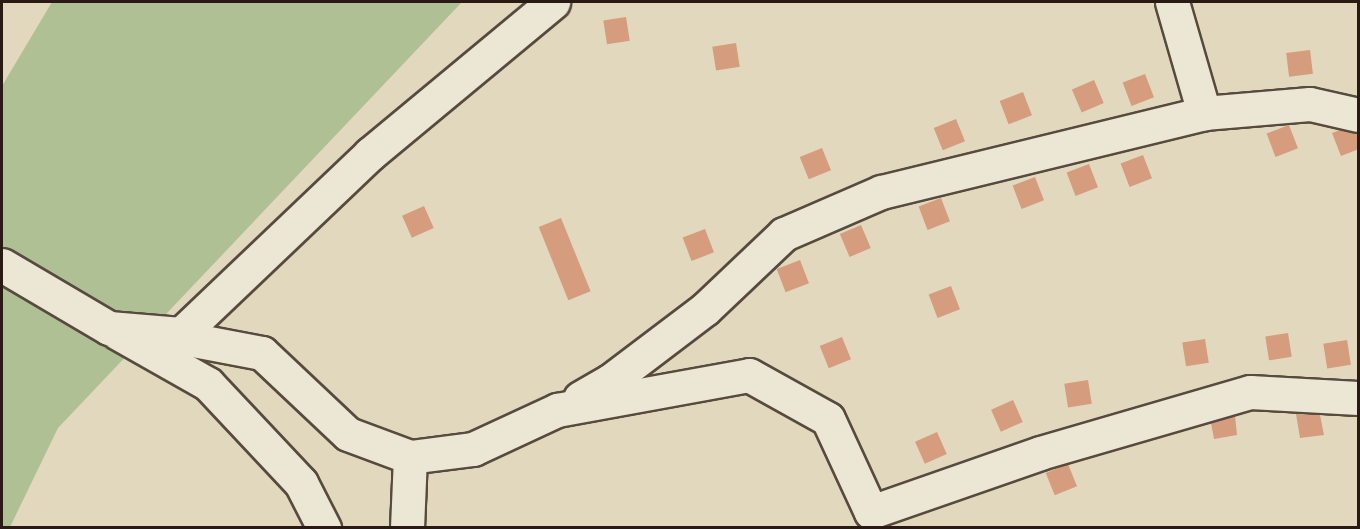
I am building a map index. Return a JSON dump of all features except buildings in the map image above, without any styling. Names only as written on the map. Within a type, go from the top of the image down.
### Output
[{"type":"street","points":[[181,334],[370,154],[553,2]]},
{"type":"street","points":[[1172,2],[1204,113]]},
{"type":"street","points":[[109,328],[181,334],[188,339],[262,353],[348,434],[410,457],[473,449],[557,410],[610,381],[705,309],[784,234],[881,192],[1204,113],[1310,104],[1359,114]]},
{"type":"street","points":[[2,265],[208,384],[301,483],[324,528]]},
{"type":"street","points":[[557,410],[749,375],[828,418],[871,512],[1040,453],[1250,392],[1359,398]]},
{"type":"street","points":[[407,528],[410,457]]},
{"type":"green space","points":[[52,2],[462,2],[58,428],[10,527],[2,528],[2,86]]}]
